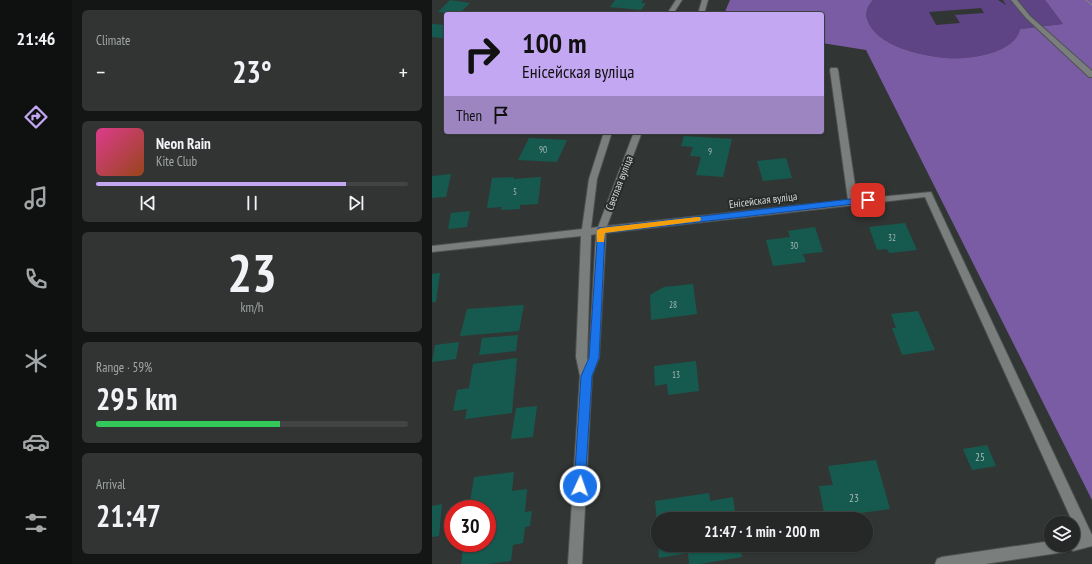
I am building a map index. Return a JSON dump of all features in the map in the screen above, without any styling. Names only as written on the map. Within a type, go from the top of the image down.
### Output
[{"type":"street","points":[[671,12],[679,0]]},
{"type":"street","points":[[701,12],[706,0]]},
{"type":"street","points":[[1014,0],[1028,17],[1092,75]]},
{"type":"street","points":[[834,70],[853,202]]},
{"type":"street","name":"Светлая вуліца","points":[[575,564],[586,376],[581,356],[586,232],[593,179],[607,134]]},
{"type":"street","name":"Светлая вуліца","points":[[586,376],[594,358],[601,230],[637,134]]},
{"type":"street","name":"Енісейская вуліца","points":[[586,232],[928,194],[1076,516]]},
{"type":"street","points":[[432,249],[586,232]]},
{"type":"street","name":"Енісейская вуліца","points":[[1080,524],[1088,541],[1080,543]]},
{"type":"street","points":[[942,564],[1044,548]]},
{"type":"path","points":[[1086,0],[1092,5]]},
{"type":"shaded area","points":[[730,0],[873,0],[867,9],[867,19],[879,36],[889,43],[900,48],[925,55],[946,58],[965,58],[991,53],[1001,49],[1017,37],[1020,29],[1063,24],[1045,0],[1092,0],[1092,500],[866,50],[824,43],[824,12],[725,12]]},
{"type":"shaded area","points":[[873,0],[998,0],[1006,5],[1003,0],[1045,0],[1063,24],[1020,29],[1017,37],[1005,48],[985,55],[959,58],[936,57],[900,48],[879,36],[872,28],[866,16],[868,6]],"holes":[[[981,8],[984,13],[955,15],[960,23],[936,25],[929,12]]]},
{"type":"building","points":[[450,0],[470,3],[461,12],[438,12]]},
{"type":"building","points":[[615,0],[643,0],[641,3],[646,3],[641,10],[610,7]]},
{"type":"building","points":[[432,24],[444,25],[444,38],[432,37]]},
{"type":"building","points":[[684,136],[732,139],[723,177],[696,175],[701,157],[690,156],[693,147],[681,146]]},
{"type":"building","points":[[529,138],[567,140],[557,162],[518,160]]},
{"type":"building","points":[[786,158],[792,178],[763,181],[757,161]]},
{"type":"building","points":[[451,174],[446,197],[432,198],[432,176]]},
{"type":"building","points":[[514,177],[513,179],[541,177],[538,204],[520,205],[520,209],[501,210],[502,207],[487,208],[492,178]]},
{"type":"building","points":[[470,211],[467,227],[448,229],[451,213]]},
{"type":"building","points":[[905,223],[917,250],[889,253],[887,249],[877,250],[869,227]]},
{"type":"building","points":[[815,227],[823,252],[803,254],[806,262],[773,266],[766,240],[790,237],[788,231]]},
{"type":"building","points":[[440,273],[436,302],[432,302],[432,274]]},
{"type":"building","points":[[693,284],[697,314],[651,320],[650,295],[664,287]]},
{"type":"building","points":[[524,305],[519,331],[460,336],[467,309]]},
{"type":"building","points":[[918,311],[935,350],[902,355],[892,328],[896,328],[891,314]]},
{"type":"building","points":[[518,335],[516,351],[479,355],[482,338]]},
{"type":"building","points":[[459,342],[456,359],[432,362],[435,345]]},
{"type":"building","points":[[517,358],[512,413],[465,419],[467,409],[453,411],[457,390],[469,388],[473,364]]},
{"type":"building","points":[[696,361],[699,391],[668,395],[667,384],[655,386],[654,366]]},
{"type":"building","points":[[537,406],[533,437],[511,439],[516,408]]},
{"type":"building","points":[[987,445],[996,466],[972,470],[963,449]]},
{"type":"building","points":[[876,460],[890,509],[868,512],[824,512],[819,486],[833,485],[828,466]]},
{"type":"building","points":[[514,472],[512,491],[527,489],[525,512],[532,511],[530,526],[525,527],[523,543],[513,545],[511,561],[487,564],[461,564],[463,552],[496,552],[496,500],[470,500],[474,477]]},
{"type":"building","points":[[709,493],[710,501],[733,497],[735,512],[656,512],[655,501]]},
{"type":"building","points":[[442,504],[439,536],[432,537],[432,506]]},
{"type":"building","points":[[659,552],[741,552],[742,557],[700,564],[689,564],[688,553],[659,558]]},
{"type":"slow traffic","points":[[601,239],[601,230],[697,219]]},
{"type":"route","points":[[580,486],[586,376],[594,358],[601,230],[868,200]]}]
